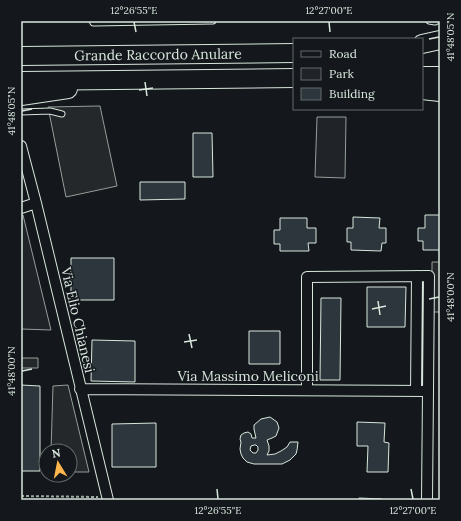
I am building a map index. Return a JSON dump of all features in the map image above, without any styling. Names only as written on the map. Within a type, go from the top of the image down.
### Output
[{"type":"highway","points":[[423,44],[440,40]]},
{"type":"highway","points":[[423,52],[440,51]]},
{"type":"highway","name":"Grande Raccordo Anulare","points":[[21,56],[293,53]]},
{"type":"highway","points":[[423,76],[440,76]]},
{"type":"highway","name":"Grande Raccordo Anulare","points":[[21,81],[293,78]]},
{"type":"highway","points":[[21,96],[131,79]]},
{"type":"highway","points":[[423,90],[440,92]]},
{"type":"street","name":"Via Elio Chianesi","points":[[21,146],[107,498]]},
{"type":"street","points":[[21,208],[36,203]]},
{"type":"street","points":[[416,391],[417,276]]},
{"type":"street","points":[[307,390],[307,277],[429,276],[427,500]]},
{"type":"street","name":"Via Massimo Meliconi","points":[[80,389],[428,391]]},
{"type":"lane","points":[[92,21],[93,23],[213,21]]},
{"type":"lane","points":[[429,21],[436,21]]},
{"type":"lane","points":[[21,112],[50,111],[62,114]]},
{"type":"path","points":[[21,496],[107,498]]},
{"type":"green space","points":[[317,117],[346,117],[345,178],[315,177]]},
{"type":"green space","points":[[23,215],[51,330],[21,329],[21,216]]},
{"type":"shaded area","points":[[100,106],[117,186],[66,197],[48,107]]},
{"type":"shaded area","points":[[432,262],[440,262],[440,312],[432,312]]},
{"type":"shaded area","points":[[21,358],[38,358],[38,368],[21,368]]},
{"type":"shaded area","points":[[68,385],[89,472],[78,472],[78,443],[51,443],[53,386]]},
{"type":"building","points":[[193,133],[212,133],[213,177],[193,177]]},
{"type":"building","points":[[140,182],[185,182],[185,199],[140,200]]},
{"type":"building","points":[[425,215],[440,215],[440,250],[423,250],[423,241],[418,241],[418,228],[425,228]]},
{"type":"building","points":[[353,217],[380,218],[379,228],[386,228],[386,243],[382,243],[381,251],[351,250],[351,242],[347,242],[347,228],[353,228]]},
{"type":"building","points":[[280,218],[307,218],[307,228],[316,228],[316,243],[308,243],[309,251],[280,251],[280,244],[274,244],[274,230],[280,230]]},
{"type":"building","points":[[71,258],[114,258],[114,300],[71,300]]},
{"type":"building","points":[[367,287],[406,287],[405,327],[367,327]]},
{"type":"building","points":[[321,298],[341,298],[340,380],[320,380]]},
{"type":"building","points":[[249,331],[280,331],[280,364],[249,364]]},
{"type":"building","points":[[92,340],[135,341],[135,382],[91,381]]},
{"type":"building","points":[[21,385],[40,386],[40,443],[38,443],[38,471],[21,471]]},
{"type":"building","points":[[270,417],[277,422],[279,428],[276,436],[267,440],[269,451],[267,455],[275,454],[281,451],[287,447],[290,442],[298,442],[296,454],[290,460],[282,464],[254,464],[247,462],[243,458],[240,449],[241,435],[248,432],[251,434],[252,438],[256,438],[254,425],[261,419]],"holes":[[[256,445],[258,450],[256,453],[253,453],[250,450],[251,446]]]},
{"type":"building","points":[[357,422],[385,423],[384,442],[389,443],[388,472],[367,472],[368,446],[357,446]]},
{"type":"building","points":[[156,423],[156,467],[112,467],[112,424]]},
{"type":"building","points":[[359,498],[382,499],[382,500],[359,500]]}]
